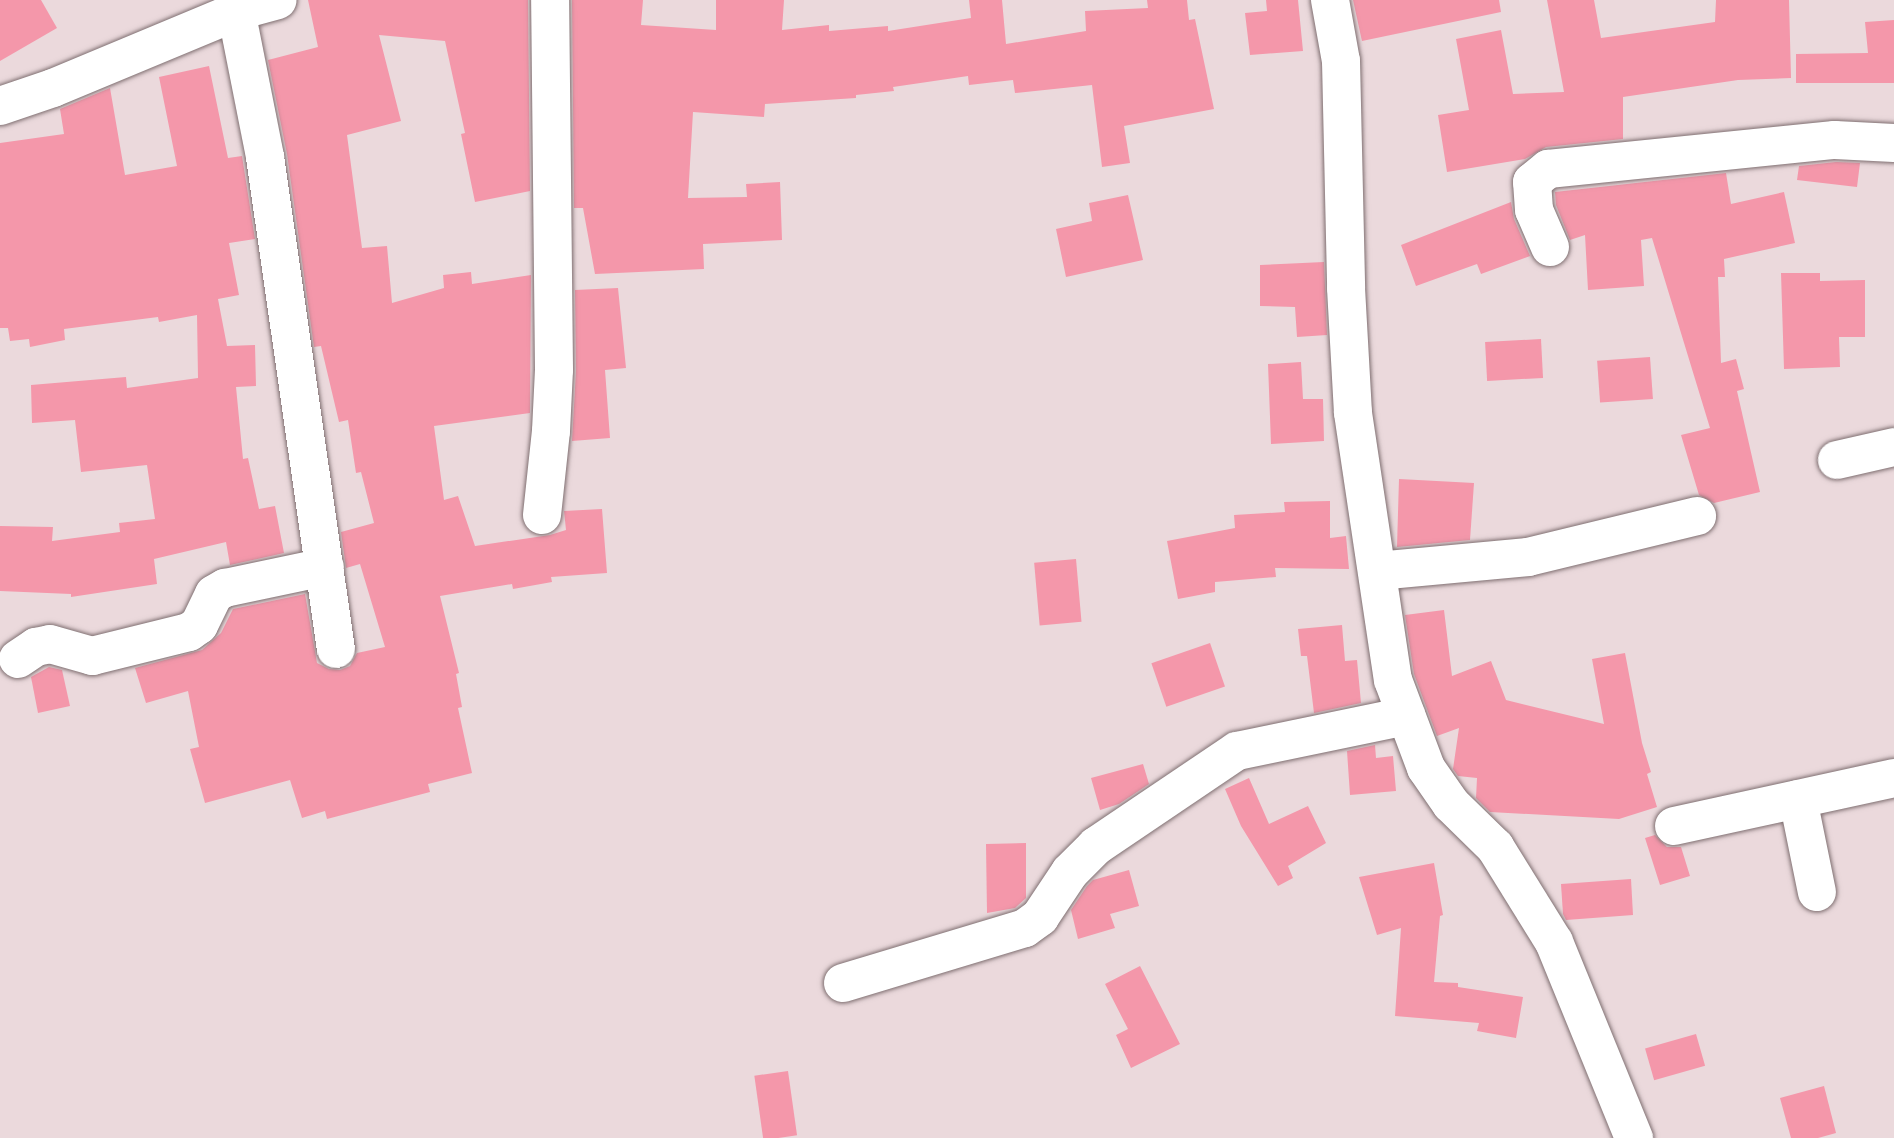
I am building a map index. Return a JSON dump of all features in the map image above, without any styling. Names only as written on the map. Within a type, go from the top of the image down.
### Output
[{"type":"street","points":[[0,106],[53,88],[236,5],[278,0]]},
{"type":"street","points":[[542,515],[554,370],[550,0]]},
{"type":"street","points":[[1330,0],[1341,61],[1346,288],[1353,413],[1393,680],[1426,768],[1451,804],[1495,847],[1554,942],[1634,1138]]},
{"type":"street","points":[[236,5],[265,157],[336,649]]},
{"type":"street","points":[[1550,247],[1534,210],[1532,182],[1548,169],[1835,140],[1894,144]]},
{"type":"street","points":[[1837,460],[1894,447]]},
{"type":"street","points":[[1377,571],[1528,557],[1697,516]]},
{"type":"street","points":[[18,659],[36,647],[50,644],[92,656],[188,632],[199,625],[214,594],[225,588],[325,567]]},
{"type":"street","points":[[843,984],[1026,928],[1040,917],[1070,872],[1096,846],[1237,751],[1406,716]]},
{"type":"street","points":[[1674,826],[1894,778]]},
{"type":"street","points":[[1798,799],[1817,892]]},
{"type":"building","points":[[0,0],[41,0],[57,28],[0,61]]},
{"type":"building","points":[[308,0],[528,0],[530,191],[475,202],[461,134],[465,133],[445,41],[379,35],[401,121],[347,135],[362,248],[387,246],[392,303],[444,288],[443,275],[471,272],[472,284],[531,275],[530,413],[434,426],[444,500],[458,496],[475,546],[550,535],[566,530],[564,511],[602,509],[607,573],[551,577],[552,582],[513,589],[512,584],[440,596],[459,673],[456,674],[462,707],[458,708],[472,773],[428,784],[430,792],[327,819],[325,811],[302,818],[290,780],[205,803],[190,749],[199,747],[188,691],[146,703],[135,668],[202,650],[221,633],[233,609],[305,594],[317,663],[329,669],[340,670],[350,666],[357,653],[385,647],[360,564],[346,568],[341,532],[374,523],[361,472],[356,473],[348,420],[339,422],[321,346],[314,347],[287,154],[268,60],[318,47]]},
{"type":"building","points":[[572,0],[643,0],[641,25],[716,30],[716,0],[784,0],[782,30],[829,25],[829,31],[888,26],[888,31],[971,18],[969,0],[1002,0],[1006,44],[1086,31],[1085,11],[1148,8],[1147,0],[1187,0],[1189,20],[1195,19],[1214,109],[1124,126],[1130,163],[1102,167],[1092,85],[1015,93],[1013,80],[969,85],[968,76],[893,87],[894,91],[856,95],[856,98],[765,104],[764,117],[693,112],[688,198],[747,197],[746,184],[780,182],[782,240],[703,244],[704,269],[595,274],[583,208],[574,208]]},
{"type":"building","points":[[1266,0],[1298,0],[1303,51],[1250,55],[1245,13],[1267,11]]},
{"type":"building","points":[[1353,0],[1499,0],[1501,12],[1362,41]]},
{"type":"building","points":[[1547,0],[1594,0],[1601,38],[1715,22],[1716,0],[1789,0],[1791,78],[1738,80],[1623,97],[1623,139],[1546,147],[1525,159],[1447,172],[1438,115],[1469,110],[1456,39],[1501,30],[1513,94],[1564,92]]},
{"type":"building","points":[[1894,20],[1894,83],[1796,83],[1796,54],[1868,53],[1865,22]]},
{"type":"building","points":[[209,66],[228,158],[242,156],[255,239],[229,243],[239,295],[218,299],[227,346],[255,345],[256,386],[236,387],[243,459],[248,458],[259,509],[275,506],[284,553],[230,565],[226,542],[154,559],[157,584],[71,597],[71,594],[0,591],[0,526],[53,527],[52,541],[120,532],[119,523],[155,519],[147,465],[81,472],[75,420],[32,423],[31,385],[126,377],[127,388],[198,378],[197,315],[159,322],[158,317],[64,329],[65,340],[30,347],[29,339],[10,341],[8,328],[0,328],[0,143],[64,134],[60,109],[110,88],[125,175],[177,166],[159,77]]},
{"type":"building","points":[[1836,162],[1860,163],[1857,187],[1797,180],[1799,166]]},
{"type":"building","points":[[1726,173],[1731,204],[1784,192],[1795,243],[1724,259],[1725,277],[1718,277],[1721,363],[1736,359],[1744,389],[1737,391],[1760,492],[1714,503],[1699,495],[1681,435],[1710,428],[1652,238],[1641,240],[1644,286],[1588,290],[1585,235],[1570,240],[1556,205],[1555,192]]},
{"type":"building","points":[[1128,195],[1143,260],[1066,277],[1056,229],[1092,221],[1089,203]]},
{"type":"building","points":[[1511,202],[1514,219],[1530,256],[1481,274],[1477,264],[1416,286],[1401,245]]},
{"type":"building","points":[[1324,262],[1327,335],[1297,337],[1295,307],[1260,306],[1260,265]]},
{"type":"building","points":[[1781,273],[1820,273],[1820,281],[1865,280],[1865,337],[1839,337],[1840,367],[1784,369]]},
{"type":"building","points":[[618,288],[626,368],[605,370],[610,438],[572,441],[576,371],[575,290]]},
{"type":"building","points":[[1541,339],[1543,378],[1487,381],[1485,342]]},
{"type":"building","points":[[1650,357],[1653,399],[1600,403],[1597,361]]},
{"type":"building","points":[[1301,362],[1303,399],[1323,399],[1324,441],[1271,444],[1268,364]]},
{"type":"building","points":[[1399,479],[1474,483],[1470,540],[1397,547]]},
{"type":"building","points":[[1330,501],[1330,538],[1346,536],[1349,569],[1275,568],[1276,577],[1215,582],[1215,592],[1178,599],[1167,541],[1235,528],[1234,515],[1285,512],[1284,502]]},
{"type":"building","points":[[1076,559],[1081,622],[1040,625],[1034,563]]},
{"type":"building","points":[[1444,610],[1452,676],[1491,661],[1506,700],[1604,724],[1592,659],[1625,653],[1642,743],[1651,772],[1647,774],[1657,807],[1619,819],[1490,812],[1476,798],[1477,778],[1458,776],[1453,769],[1459,728],[1437,736],[1414,674],[1405,615]]},
{"type":"building","points":[[1342,625],[1345,661],[1357,660],[1361,703],[1314,713],[1307,656],[1301,656],[1298,629]]},
{"type":"building","points":[[1210,643],[1225,686],[1166,707],[1151,663]]},
{"type":"building","points":[[49,667],[62,670],[70,706],[38,713],[31,677]]},
{"type":"building","points":[[1375,745],[1376,758],[1393,756],[1396,791],[1350,795],[1347,751]]},
{"type":"building","points":[[1143,764],[1149,784],[1119,804],[1100,810],[1091,778]]},
{"type":"building","points":[[1249,778],[1269,824],[1308,806],[1326,843],[1288,866],[1293,878],[1278,886],[1241,826],[1225,789]]},
{"type":"building","points":[[1655,835],[1667,847],[1681,847],[1690,876],[1660,885],[1645,838]]},
{"type":"building","points":[[1026,843],[1026,898],[1015,908],[987,913],[986,844]]},
{"type":"building","points":[[1434,863],[1443,915],[1440,916],[1434,982],[1458,983],[1458,987],[1523,997],[1516,1038],[1477,1031],[1479,1023],[1395,1016],[1401,928],[1377,935],[1359,877]]},
{"type":"building","points":[[1129,870],[1139,906],[1110,914],[1115,928],[1078,939],[1071,910],[1087,886],[1093,880]]},
{"type":"building","points":[[1631,879],[1633,915],[1566,920],[1563,914],[1561,884]]},
{"type":"building","points":[[1140,966],[1180,1044],[1131,1068],[1116,1035],[1128,1029],[1105,984]]},
{"type":"building","points":[[1696,1034],[1705,1066],[1654,1080],[1645,1049]]},
{"type":"building","points":[[788,1071],[797,1135],[763,1138],[754,1076]]},
{"type":"building","points":[[1824,1086],[1836,1133],[1818,1138],[1791,1138],[1780,1098]]}]
